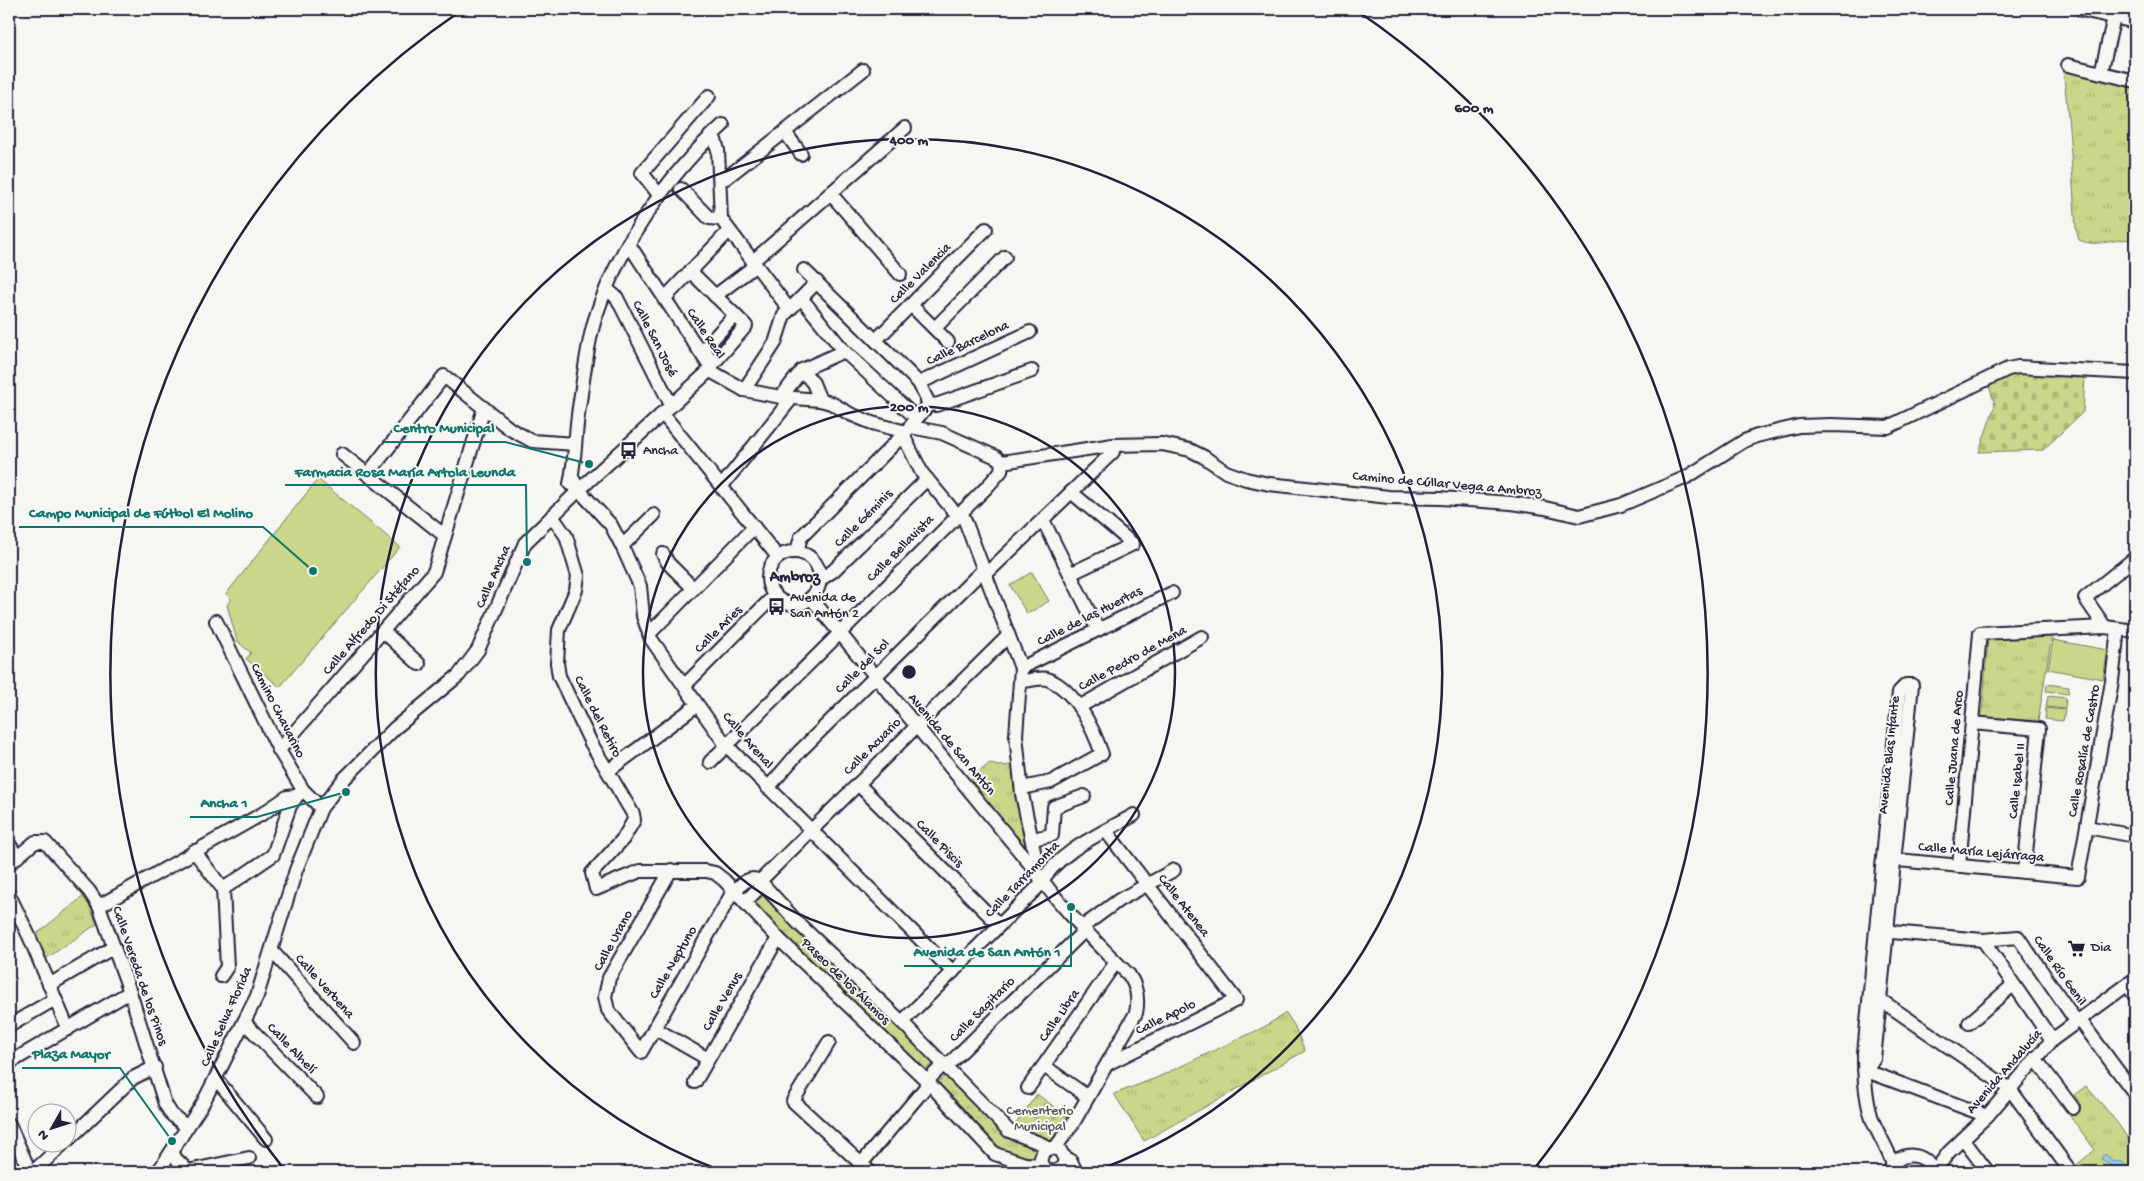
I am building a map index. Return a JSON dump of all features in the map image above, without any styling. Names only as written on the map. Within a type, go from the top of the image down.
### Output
[{"type":"street","points":[[2082,10],[2135,22]]},
{"type":"street","points":[[2101,73],[2114,17]]},
{"type":"street","points":[[2068,65],[2135,81]]},
{"type":"street","points":[[720,178],[726,178],[863,70]]},
{"type":"street","points":[[660,196],[642,173],[709,96]]},
{"type":"street","points":[[368,474],[444,376],[510,429],[532,441],[575,444],[579,403],[595,320],[615,266],[628,243],[660,196],[710,136],[723,125]]},
{"type":"street","points":[[715,296],[905,128]]},
{"type":"street","points":[[785,132],[801,154]]},
{"type":"street","points":[[710,136],[715,140],[718,150],[721,219],[789,309]]},
{"type":"street","points":[[682,189],[709,218],[721,219]]},
{"type":"street","points":[[830,193],[900,274]]},
{"type":"street","name":"Calle Valencia","points":[[876,340],[986,229]]},
{"type":"street","points":[[664,299],[729,231]]},
{"type":"street","name":"Calle Real","points":[[628,243],[710,370],[744,390],[786,398],[820,400],[872,423],[942,433],[996,457],[1002,462]]},
{"type":"street","points":[[934,328],[1005,257]]},
{"type":"street","points":[[804,270],[919,383],[929,404]]},
{"type":"street","points":[[690,271],[735,315]]},
{"type":"street","points":[[744,390],[776,342],[784,315],[817,282]]},
{"type":"street","name":"Calle San José","points":[[607,289],[617,298],[666,409]]},
{"type":"street","points":[[802,298],[909,428],[927,479],[952,510],[964,518],[1021,668],[1016,735],[1021,785],[1035,856],[1030,864]]},
{"type":"street","points":[[911,305],[948,342]]},
{"type":"street","name":"Calle Barcelona","points":[[919,383],[1030,332]]},
{"type":"street","points":[[721,487],[786,398],[802,370],[844,351]]},
{"type":"street","name":"Camino de Cúllar Vega a Ambroz","points":[[1002,462],[1113,445],[1162,444],[1190,450],[1226,472],[1269,484],[1389,497],[1441,498],[1511,503],[1579,516],[1620,506],[1687,477],[1744,441],[1757,436],[1799,426],[1888,427],[2008,369],[2018,367],[2135,373]]},
{"type":"street","name":"Calle Ancha","points":[[321,808],[343,780],[395,728],[459,675],[469,664],[478,650],[525,543],[575,493],[710,370]]},
{"type":"street","points":[[802,370],[813,383],[820,400]]},
{"type":"street","points":[[929,404],[936,405],[1032,371]]},
{"type":"street","points":[[797,552],[801,537],[909,428],[929,404]]},
{"type":"street","name":"Calle Alfredo Di Stéfano","points":[[278,750],[434,572],[484,408]]},
{"type":"street","points":[[666,409],[721,487],[754,527],[777,563]]},
{"type":"street","name":"Calle Arenal","points":[[575,444],[572,477],[575,493],[610,524],[640,586],[643,616],[649,634],[697,705],[726,745],[953,972]]},
{"type":"street","name":"Calle del Sol","points":[[768,788],[799,752],[875,677],[984,572],[1043,520],[1114,452],[1113,445]]},
{"type":"street","points":[[342,454],[445,536]]},
{"type":"street","name":"Calle Bellavista","points":[[710,762],[987,487],[1001,471],[1002,462]]},
{"type":"street","name":"Calle Géminis","points":[[821,579],[833,571],[927,479]]},
{"type":"street","points":[[1070,574],[1133,544],[1071,492]]},
{"type":"street","points":[[622,546],[654,515]]},
{"type":"street","name":"Calle del Retiro","points":[[552,516],[566,536],[578,576],[576,590],[559,630],[557,663],[560,676],[579,720],[634,820],[623,839],[592,873],[596,889],[640,871],[671,870]]},
{"type":"street","points":[[1043,520],[1098,630]]},
{"type":"street","points":[[649,634],[754,527]]},
{"type":"street","points":[[789,552],[797,552],[806,554],[816,563],[821,579],[811,598],[802,603],[793,604],[781,600],[775,595],[768,583],[768,577],[773,562],[777,563],[789,552]]},
{"type":"street","points":[[662,554],[668,563],[693,588]]},
{"type":"street","points":[[2135,558],[2085,598],[2111,628],[2135,631]]},
{"type":"street","name":"Calle de las Huertas","points":[[1021,668],[1172,593]]},
{"type":"street","name":"Calle Aries","points":[[685,686],[775,595]]},
{"type":"street","name":"Avenida de San Antón","points":[[811,598],[1082,929],[1129,975],[1134,983],[1138,994],[1136,1013],[1072,1125],[1057,1160],[1041,1156],[1041,1164]]},
{"type":"street","name":"Camino Chavarino","points":[[216,621],[278,750],[295,794],[321,808]]},
{"type":"street","name":"Calle Juana de Arco","points":[[1960,866],[1980,633],[2111,628]]},
{"type":"street","name":"Calle Rosalía de Castro","points":[[2078,877],[2112,681],[2111,628]]},
{"type":"street","points":[[383,631],[419,664]]},
{"type":"street","name":"Calle Acuario","points":[[744,902],[811,830],[1008,636]]},
{"type":"street","name":"Calle Pedro de Mena","points":[[1079,707],[1202,637]]},
{"type":"street","points":[[1020,682],[1046,678],[1062,688],[1079,707],[1094,729],[1099,755],[1055,779],[1021,785]]},
{"type":"street","name":"Avenida Blas Infante","points":[[1889,859],[1899,692],[1906,685],[1912,686],[1889,859],[1875,1002],[1864,1070],[1867,1101],[1875,1126],[1884,1142],[1891,1169]]},
{"type":"street","points":[[608,772],[697,705]]},
{"type":"street","name":"Calle Isabel II","points":[[1972,723],[2039,729],[2024,872]]},
{"type":"street","name":"Calle Piscis","points":[[858,784],[999,925]]},
{"type":"street","points":[[99,906],[295,794]]},
{"type":"street","points":[[223,889],[273,855],[295,794]]},
{"type":"street","points":[[1032,839],[1052,835],[1054,807],[1084,796]]},
{"type":"street","name":"Calle Selva Florida","points":[[158,1172],[188,1127],[216,1079],[257,996],[296,870],[321,808]]},
{"type":"street","name":"Calle Tarramonta","points":[[902,1022],[1038,887],[1042,880],[1071,851],[1134,815]]},
{"type":"street","points":[[2087,827],[2135,836]]},
{"type":"street","name":"Calle Atenea","points":[[1106,831],[1236,1000]]},
{"type":"street","name":"Calle Vereda de los Pinos","points":[[13,860],[35,842],[45,842],[89,891],[99,906],[155,1068],[164,1104],[172,1115],[188,1127]]},
{"type":"street","points":[[9,844],[13,860]]},
{"type":"street","points":[[194,851],[223,889],[227,966],[221,976]]},
{"type":"street","name":"Calle María Lejárraga","points":[[1889,859],[2078,877]]},
{"type":"street","points":[[671,870],[715,873],[735,891],[750,878],[761,882]]},
{"type":"street","name":"Calle Urano","points":[[641,1052],[608,1010],[605,997],[610,978],[671,870]]},
{"type":"street","name":"Calle Sagitario","points":[[944,1064],[950,1063],[1082,929],[1119,900],[1174,870]]},
{"type":"street","name":"Paseo de los Álamos","points":[[761,882],[798,923],[902,1022],[1009,1131],[1042,1144],[1057,1160]]},
{"type":"street","name":"Paseo de los Álamos","points":[[735,891],[778,938],[927,1081],[995,1154],[1025,1164],[1041,1164]]},
{"type":"street","name":"Calle Neptuno","points":[[641,1052],[735,891]]},
{"type":"street","points":[[9,895],[29,936],[68,1029]]},
{"type":"street","points":[[1881,931],[1983,940],[2052,1040]]},
{"type":"street","name":"Calle Río Genil","points":[[1983,940],[2018,937],[2135,1094]]},
{"type":"street","name":"Calle Venus","points":[[695,1082],[778,938]]},
{"type":"street","points":[[49,985],[114,947]]},
{"type":"street","name":"Calle Verbena","points":[[272,951],[354,1043]]},
{"type":"street","name":"Calle Libra","points":[[1028,1088],[1116,962]]},
{"type":"street","points":[[2131,982],[2135,996]]},
{"type":"street","name":"Avenida Andalucía","points":[[1933,1172],[1949,1152],[1987,1116],[2052,1040],[2131,982]]},
{"type":"street","points":[[1969,1023],[2013,985]]},
{"type":"street","points":[[9,1064],[130,992]]},
{"type":"street","points":[[9,1026],[55,999]]},
{"type":"street","name":"Calle Apolo","points":[[1109,1063],[1236,1000]]},
{"type":"street","points":[[1875,1002],[1884,1003],[2010,1089],[2071,1172]]},
{"type":"street","name":"Calle Alhelí","points":[[244,1022],[317,1097]]},
{"type":"street","points":[[654,1028],[708,1059]]},
{"type":"street","points":[[829,1042],[792,1101],[862,1165],[925,1088],[927,1081],[944,1064]]},
{"type":"street","points":[[2035,1058],[2073,1108]]},
{"type":"street","points":[[1044,1066],[1088,1096]]},
{"type":"street","points":[[78,1130],[133,1078],[155,1068]]},
{"type":"street","points":[[1864,1070],[1987,1116]]},
{"type":"street","points":[[216,1079],[266,1139]]},
{"type":"street","points":[[9,1124],[32,1172],[52,1154]]},
{"type":"street","points":[[1963,1140],[1988,1172]]},
{"type":"street","name":"Avenida Blas Infante","points":[[1884,1142],[1903,1156]]},
{"type":"street","name":"Avenida Andalucía","points":[[1903,1156],[1913,1155],[1922,1158],[1932,1158],[1949,1152]]},
{"type":"street","points":[[171,1154],[189,1171],[249,1158]]},
{"type":"street","points":[[1891,1169],[1903,1156]]},
{"type":"street","points":[[1922,1158],[1929,1164],[1933,1172]]},
{"type":"street","points":[[1057,1160],[1071,1161],[1076,1172]]},
{"type":"green space","points":[[2063,70],[2135,86],[2135,240],[2094,243],[2079,240],[2076,229]]},
{"type":"green space","points":[[2014,371],[2085,376],[2083,412],[2043,450],[1979,452],[1995,405],[1989,386]]},
{"type":"green space","points":[[318,479],[400,547],[280,687],[246,659],[251,653],[237,641],[227,605],[231,599],[226,594]]},
{"type":"green space","points":[[1032,572],[1049,601],[1027,614],[1010,585]]},
{"type":"green space","points":[[2052,634],[2038,721],[1982,717],[1988,638]]},
{"type":"green space","points":[[2053,640],[2108,650],[2103,679],[2048,669]]},
{"type":"green space","points":[[2047,684],[2069,687],[2068,694],[2046,691]]},
{"type":"green space","points":[[2048,696],[2066,698],[2065,709],[2046,707]]},
{"type":"green space","points":[[2046,708],[2065,710],[2063,721],[2045,719]]},
{"type":"green space","points":[[990,763],[997,766],[1013,765],[1028,845],[1022,847],[969,780]]},
{"type":"green space","points":[[763,891],[935,1060],[924,1072],[921,1072],[751,902]]},
{"type":"green space","points":[[85,895],[97,924],[44,960],[34,936]]},
{"type":"green space","points":[[1286,1013],[1294,1025],[1305,1051],[1144,1141],[1114,1094],[1156,1078],[1264,1027]]},
{"type":"green space","points":[[948,1073],[1008,1133],[1036,1145],[1039,1151],[1036,1161],[997,1150],[936,1085]]},
{"type":"green space","points":[[2086,1086],[2115,1120],[2128,1139],[2135,1157],[2135,1172],[2078,1172],[2074,1167],[2095,1150],[2070,1116],[2081,1104],[2074,1095]]},
{"type":"green space","name":"Cementerio Municipal","points":[[1037,1094],[1070,1119],[1052,1142],[1013,1128]]},
{"type":"water","points":[[2105,1154],[2111,1160],[2122,1162],[2127,1167],[2126,1172],[2113,1172],[2109,1163],[2101,1159]]},
{"type":"place","name":"Ancha","points":[[629,451]]},
{"type":"place","name":"Centro Municipal","points":[[589,464]]},
{"type":"place","name":"Farmacia Rosa María Artola Leunda","points":[[527,562]]},
{"type":"place","name":"Campo Municipal de Fútbol El Molino","points":[[313,571]]},
{"type":"place","name":"Avenida de San Antón 2","points":[[776,606]]},
{"type":"place","name":"Ancha 1","points":[[346,792]]},
{"type":"place","name":"Avenida de San Antón 1","points":[[1071,907]]},
{"type":"place","name":"Dia","points":[[2077,948]]},
{"type":"place","name":"Plaza Mayor","points":[[172,1141]]},
{"type":"district","name":"Ambroz","points":[[795,578]]}]
